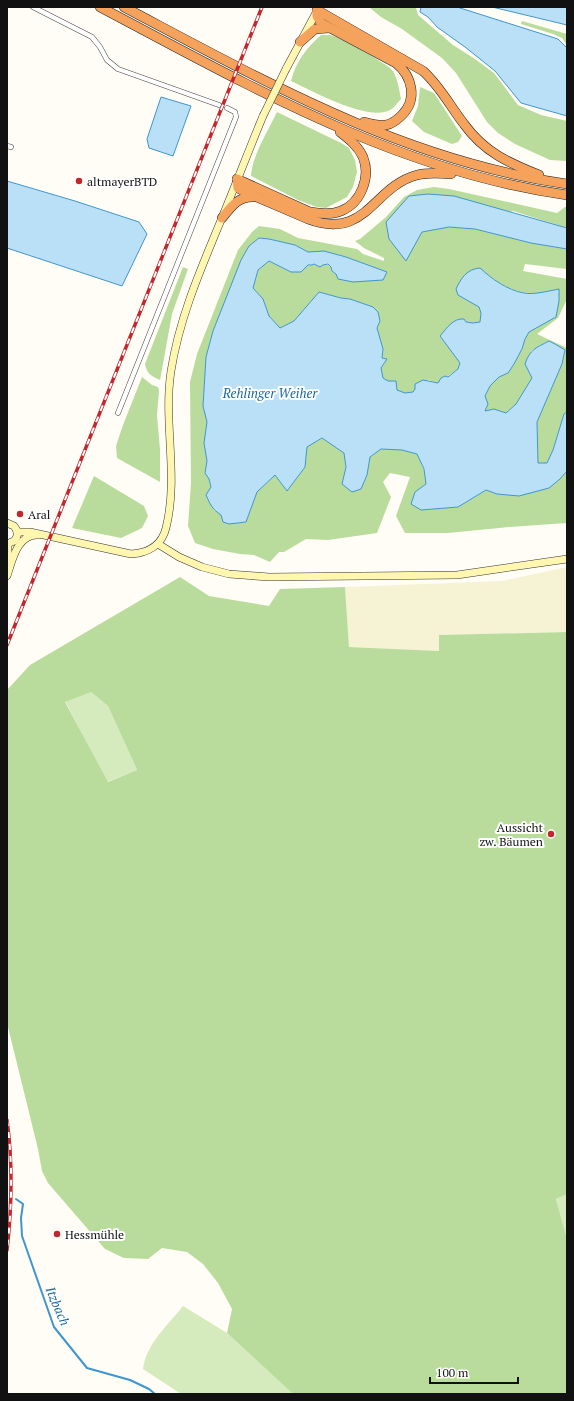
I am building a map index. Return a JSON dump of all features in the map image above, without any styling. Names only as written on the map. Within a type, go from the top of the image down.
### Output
[{"type":"highway","points":[[100,7],[258,90],[331,125],[397,152],[458,172],[524,188],[567,195]]},
{"type":"highway","points":[[124,7],[262,80],[341,117],[401,142],[461,161],[526,177],[563,183]]},
{"type":"highway","points":[[341,117],[374,125],[390,124],[405,112],[410,102],[412,88],[406,74],[396,63],[318,20],[318,9],[423,71],[433,80],[471,134],[495,155],[513,165],[563,183]]},
{"type":"highway","points":[[300,42],[315,30],[333,28]]},
{"type":"highway","points":[[237,179],[310,212],[331,214],[350,206],[363,188],[366,178],[366,167],[363,156],[357,147],[331,125]]},
{"type":"highway","points":[[237,179],[238,188],[257,198],[317,222],[329,225],[340,224],[358,218],[367,212],[399,183],[417,175],[440,173],[486,179]]},
{"type":"highway","points":[[222,218],[229,208],[239,200],[247,197],[257,198]]},
{"type":"main road","points":[[18,532],[30,532],[131,554],[138,554],[150,550],[158,544],[163,537],[169,509],[172,474],[169,404],[171,374],[180,327],[198,277],[263,116],[318,9]]},
{"type":"main road","points":[[7,523],[14,526],[18,532],[16,539],[7,544],[7,572]]},
{"type":"main road","points":[[7,576],[18,547],[23,541],[35,535],[44,536]]},
{"type":"main road","points":[[158,544],[179,557],[202,567],[229,574],[269,577],[457,575],[567,559]]},
{"type":"street","points":[[33,7],[92,37],[100,47],[107,60],[118,69],[219,105]]},
{"type":"street","points":[[118,413],[236,118],[235,112],[226,108]]},
{"type":"shaded area","points":[[567,567],[567,632],[439,635],[439,651],[349,647],[345,587],[502,581]]},
{"type":"green space","points":[[369,7],[416,7],[418,15],[453,45],[494,73],[518,105],[541,115],[567,121],[567,161],[550,160],[515,144],[498,133],[487,122],[456,73],[442,58],[402,29],[381,17]]},
{"type":"green space","points":[[522,21],[567,34],[567,45],[562,38],[521,24]]},
{"type":"green space","points":[[321,35],[330,35],[353,45],[374,57],[393,71],[401,99],[390,110],[381,113],[369,112],[340,104],[291,81],[302,56]]},
{"type":"green space","points":[[420,87],[434,93],[462,136],[458,142],[452,144],[424,132],[412,121],[418,106]]},
{"type":"green space","points":[[277,112],[349,148],[355,160],[357,172],[353,187],[347,197],[326,208],[317,207],[298,200],[251,176],[257,152]]},
{"type":"green space","points":[[434,187],[557,213],[567,207],[567,228],[513,211],[422,232],[449,227],[475,229],[531,243],[567,249],[567,269],[525,264],[523,271],[567,279],[567,299],[558,318],[537,334],[567,348],[567,412],[564,414],[553,450],[547,463],[538,463],[537,422],[562,364],[565,350],[549,341],[532,350],[525,364],[532,378],[516,404],[506,413],[494,409],[485,412],[485,396],[490,386],[499,377],[508,373],[522,349],[529,331],[556,317],[534,293],[526,293],[504,286],[491,278],[480,268],[459,295],[479,307],[481,313],[480,322],[473,323],[466,322],[465,320],[440,335],[460,363],[458,369],[438,383],[428,380],[413,392],[405,393],[396,390],[383,378],[381,368],[385,363],[382,358],[383,349],[377,328],[380,321],[378,312],[373,307],[350,299],[319,292],[294,321],[280,328],[269,316],[263,299],[253,288],[258,270],[269,261],[291,272],[306,266],[329,265],[332,271],[336,274],[387,272],[346,257],[324,251],[308,252],[295,245],[259,238],[213,331],[206,357],[203,406],[208,422],[204,443],[207,461],[205,473],[209,479],[214,510],[239,523],[246,522],[257,492],[275,475],[287,491],[305,467],[306,447],[323,438],[344,453],[346,467],[342,484],[367,475],[370,457],[381,449],[402,450],[417,454],[424,470],[426,484],[415,492],[421,510],[458,507],[486,490],[497,494],[560,479],[567,471],[567,523],[448,533],[405,533],[396,516],[410,477],[390,473],[383,482],[391,497],[377,533],[328,540],[306,539],[284,552],[279,552],[270,562],[254,555],[213,549],[195,543],[188,526],[191,483],[190,382],[197,354],[238,250],[252,232],[259,226],[280,229],[298,238],[357,249],[363,254],[384,261],[384,258],[364,248],[355,241],[360,239],[386,217],[404,197],[417,190]]},
{"type":"green space","points":[[183,267],[188,269],[172,314],[160,380],[150,374],[145,364]]},
{"type":"green space","points":[[142,377],[152,385],[158,387],[159,391],[157,415],[160,450],[160,482],[117,458],[116,446]]},
{"type":"green space","points":[[94,476],[144,506],[148,516],[142,528],[121,538],[72,528]]},
{"type":"green space","points":[[180,577],[209,596],[269,606],[280,589],[345,587],[349,647],[439,651],[439,635],[567,632],[567,1194],[556,1199],[567,1239],[567,1394],[293,1394],[227,1333],[232,1309],[218,1283],[203,1264],[187,1252],[162,1248],[148,1259],[124,1258],[105,1249],[48,1183],[42,1171],[7,1023],[7,690],[30,665]],"holes":[[[91,692],[108,706],[137,770],[108,782],[65,702]]]},
{"type":"green space","points":[[91,692],[108,706],[137,770],[107,782],[65,701]]},
{"type":"green space","points":[[567,1194],[567,1239],[556,1199]]},
{"type":"green space","points":[[183,1306],[227,1333],[293,1394],[181,1394],[143,1369],[148,1351],[158,1335]]},
{"type":"water","points":[[421,7],[457,7],[558,39],[567,48],[567,116],[521,103],[495,71],[437,27],[428,17],[420,12]]},
{"type":"water","points":[[492,7],[567,7],[567,25]]},
{"type":"water","points":[[161,97],[191,106],[173,156],[149,148],[147,139]]},
{"type":"water","points":[[7,181],[139,222],[147,234],[122,286],[7,248]]},
{"type":"water","points":[[428,194],[454,196],[567,228],[567,249],[531,243],[475,229],[449,227],[422,232],[406,261],[389,239],[386,222],[409,196]]},
{"type":"water","name":"Rehlinger Weiher","points":[[259,238],[295,245],[308,252],[324,251],[346,257],[387,272],[383,280],[353,282],[338,279],[328,264],[320,267],[314,264],[308,265],[301,272],[291,272],[269,261],[258,270],[253,288],[263,299],[269,316],[280,328],[294,321],[319,292],[350,299],[373,307],[378,312],[380,321],[377,328],[383,349],[382,358],[387,359],[381,368],[383,378],[388,381],[396,381],[397,390],[405,393],[413,392],[415,389],[415,384],[423,380],[438,383],[441,378],[445,376],[448,377],[458,369],[460,363],[440,336],[450,324],[457,320],[464,319],[466,322],[473,323],[480,322],[481,313],[479,307],[458,295],[456,289],[462,278],[468,272],[480,268],[500,284],[518,292],[537,293],[559,289],[559,301],[556,317],[529,332],[522,349],[508,373],[499,377],[490,386],[485,396],[488,404],[485,411],[494,409],[506,413],[516,404],[532,378],[525,364],[531,352],[540,345],[549,341],[565,350],[562,364],[537,422],[538,463],[547,463],[553,450],[564,414],[567,412],[567,471],[549,488],[519,496],[497,494],[486,490],[458,507],[421,510],[411,504],[415,492],[426,484],[424,469],[417,454],[402,450],[381,449],[370,457],[367,475],[361,489],[352,492],[342,484],[346,467],[344,453],[322,438],[307,447],[305,467],[287,491],[275,475],[257,492],[246,522],[229,524],[223,522],[221,515],[215,511],[206,495],[211,487],[209,479],[205,473],[207,461],[204,443],[207,422],[203,406],[206,357],[213,331],[241,260],[249,246]]},
{"type":"waterway","name":"Itzbach","points":[[16,1199],[23,1204],[21,1218],[22,1236],[54,1327],[87,1368],[130,1380],[149,1389],[155,1394]]},
{"type":"railway","points":[[7,645],[262,7]]},
{"type":"railway","points":[[7,1120],[11,1185],[7,1250]]},
{"type":"place","name":"altmayerBTD","points":[[79,181]]},
{"type":"place","name":"Aral","points":[[20,514]]},
{"type":"place","name":"Aussicht zw. Bäumen","points":[[551,834]]},
{"type":"place","name":"Hessmühle","points":[[57,1234]]}]
